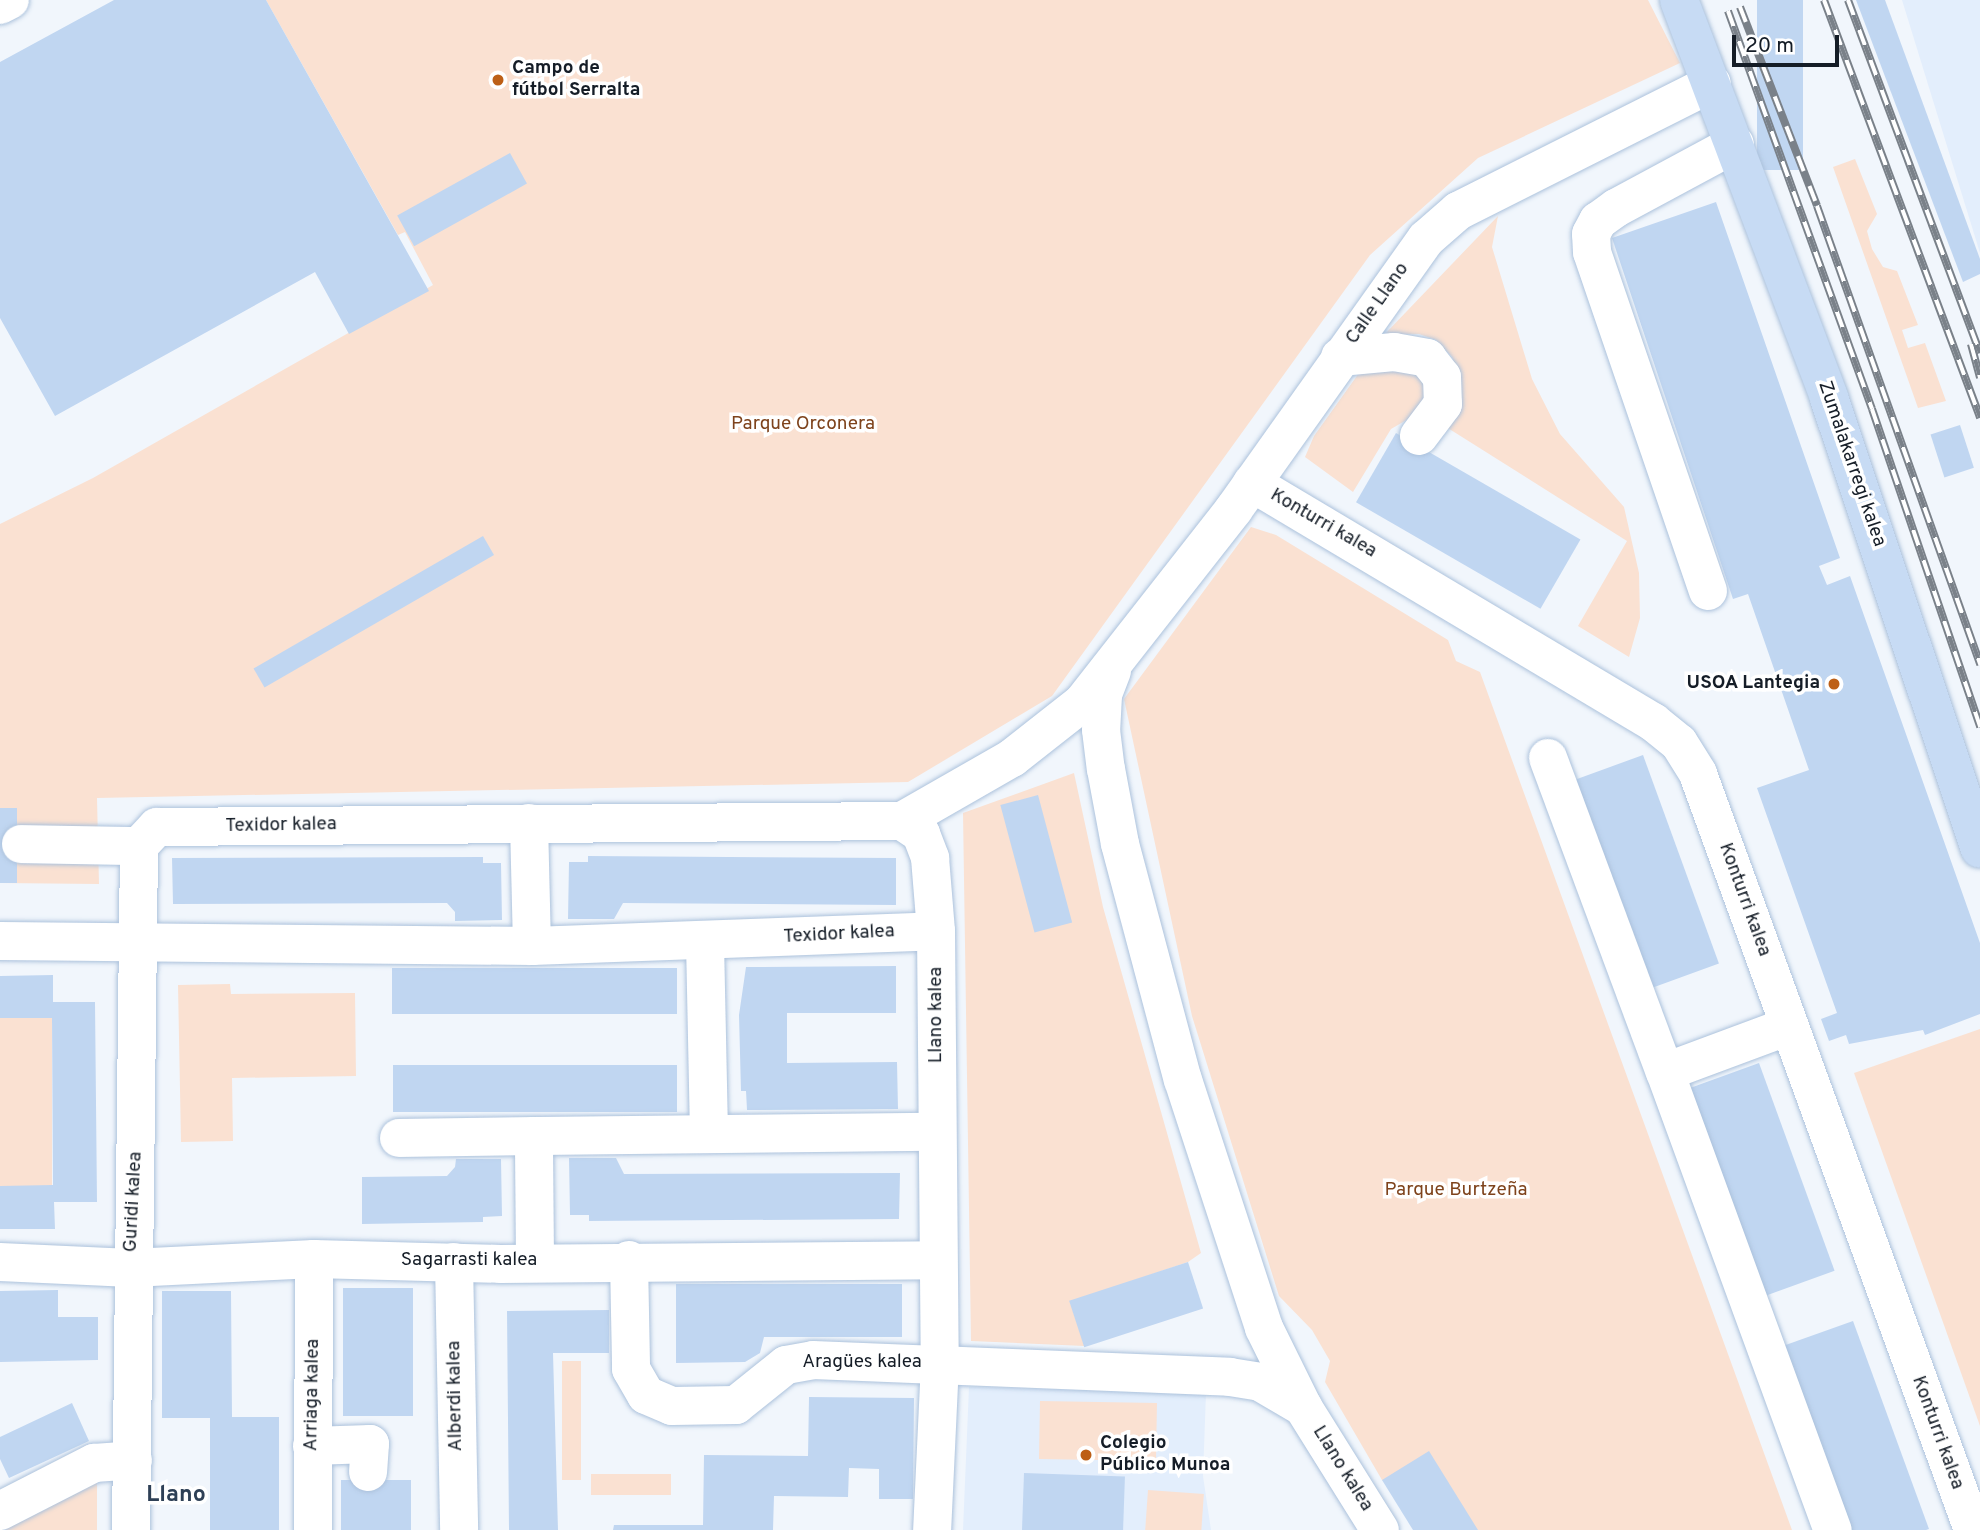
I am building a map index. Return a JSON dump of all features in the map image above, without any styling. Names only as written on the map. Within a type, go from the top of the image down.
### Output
[{"type":"main road","name":"Zumalakarregi kalea","points":[[1679,0],[1829,398],[1980,848]]},
{"type":"street","points":[[0,5],[9,0]]},
{"type":"street","name":"Calle Llano","points":[[1138,633],[1252,483],[1404,265],[1458,211],[1712,83]]},
{"type":"street","points":[[1708,591],[1592,252],[1591,234],[1598,221],[1616,208],[1735,144]]},
{"type":"street","points":[[1340,357],[1394,352],[1427,358],[1442,377],[1443,404],[1419,436]]},
{"type":"street","name":"Konturri kalea","points":[[1252,483],[1641,715],[1679,743],[1698,774],[1973,1530]]},
{"type":"street","name":"Llano kalea","points":[[932,1530],[940,1363],[936,930],[930,858],[921,834],[902,821],[1023,750],[1073,711],[1114,666],[1138,633]]},
{"type":"street","name":"Llano kalea","points":[[1114,666],[1104,695],[1101,730],[1106,769],[1120,844],[1183,1080],[1250,1289],[1303,1407],[1380,1530]]},
{"type":"street","name":"Llano kalea","points":[[1023,750],[1076,747],[1093,753],[1106,769]]},
{"type":"street","points":[[1548,758],[1833,1530]]},
{"type":"street","name":"Texidor kalea","points":[[139,846],[158,827],[902,821]]},
{"type":"street","points":[[529,823],[532,946]]},
{"type":"street","points":[[21,844],[139,846],[140,944]]},
{"type":"street","name":"Texidor kalea","points":[[0,941],[532,946],[705,942],[936,930]]},
{"type":"street","points":[[705,942],[709,1134]]},
{"type":"street","name":"Guridi kalea","points":[[131,1530],[131,1268],[139,1095],[140,944]]},
{"type":"street","points":[[1665,1072],[1789,1026]]},
{"type":"street","points":[[399,1138],[937,1132]]},
{"type":"street","points":[[534,1136],[535,1261]]},
{"type":"street","name":"Sagarrasti kalea","points":[[0,1262],[131,1268],[314,1259],[454,1262],[938,1260]]},
{"type":"street","name":"Arriaga kalea","points":[[313,1530],[314,1259]]},
{"type":"street","name":"Aragües kalea","points":[[629,1260],[631,1369],[646,1395],[657,1401],[725,1408],[786,1364],[797,1361],[940,1363]]},
{"type":"street","name":"Alberdi kalea","points":[[454,1262],[459,1530]]},
{"type":"street","name":"Llano kalea","points":[[1230,1377],[1252,1342],[1250,1289]]},
{"type":"street","name":"Llano kalea","points":[[940,1363],[1230,1377],[1260,1382],[1303,1407]]},
{"type":"street","points":[[312,1446],[370,1444],[368,1472]]},
{"type":"street","points":[[0,1511],[94,1463],[133,1460]]},
{"type":"shaded area","points":[[1902,0],[1980,0],[1980,253]]},
{"type":"shaded area","name":"Colegio Público Munoa","points":[[969,1387],[1206,1393],[1203,1476],[1211,1530],[963,1530]]},
{"type":"green space","name":"Parque Orconera","points":[[266,0],[1648,0],[1680,63],[1478,158],[1370,255],[1052,696],[908,782],[97,798],[99,884],[0,883],[0,524],[93,478],[433,285],[405,232],[398,235]]},
{"type":"green space","points":[[1855,159],[1877,214],[1867,231],[1872,249],[1883,267],[1897,271],[1918,325],[1902,330],[1908,348],[1925,343],[1946,401],[1918,408],[1833,167]]},
{"type":"green space","points":[[1498,216],[1492,247],[1532,379],[1560,434],[1624,507],[1639,573],[1640,618],[1629,657],[1578,626],[1627,541],[1443,425],[1460,379],[1452,357],[1436,340],[1419,334],[1384,335]]},
{"type":"green space","points":[[1364,366],[1415,373],[1429,390],[1422,411],[1391,429],[1353,492],[1305,457],[1314,436]]},
{"type":"green space","name":"Parque Burtzeña","points":[[1251,527],[1276,535],[1448,640],[1456,661],[1480,672],[1792,1530],[1478,1530],[1382,1480],[1325,1382],[1330,1361],[1312,1330],[1279,1296],[1192,1016],[1124,699]]},
{"type":"green space","points":[[1074,773],[1103,907],[1201,1253],[1188,1262],[1070,1302],[1085,1346],[971,1341],[963,813]]},
{"type":"green space","points":[[230,984],[231,994],[355,993],[356,1076],[232,1078],[233,1141],[181,1142],[178,985]]},
{"type":"green space","points":[[0,1018],[52,1018],[52,1186],[0,1186]]},
{"type":"green space","points":[[1980,1029],[1980,1426],[1854,1073]]},
{"type":"green space","points":[[562,1361],[581,1361],[581,1480],[562,1480]]},
{"type":"green space","points":[[1040,1401],[1157,1403],[1156,1461],[1039,1459]]},
{"type":"green space","points":[[591,1474],[671,1474],[671,1495],[591,1495]]},
{"type":"green space","points":[[97,1479],[97,1530],[5,1530]]},
{"type":"green space","points":[[1148,1490],[1204,1494],[1201,1530],[1145,1530]]},
{"type":"building","points":[[114,0],[266,0],[429,291],[349,334],[315,272],[55,416],[0,318],[0,62]]},
{"type":"building","points":[[1757,0],[1803,0],[1803,170],[1757,170]]},
{"type":"building","points":[[1856,0],[1885,0],[1980,259],[1980,274],[1963,282]]},
{"type":"building","points":[[510,153],[527,184],[414,246],[397,216]]},
{"type":"building","name":"USOA Lantegia","points":[[1716,202],[1840,558],[1819,566],[1827,585],[1850,576],[1980,943],[1980,1014],[1925,1035],[1923,1030],[1849,1044],[1846,1035],[1829,1041],[1821,1019],[1837,1013],[1757,788],[1809,770],[1748,594],[1733,599],[1612,238]]},
{"type":"building","points":[[1960,425],[1974,468],[1944,477],[1931,435]]},
{"type":"building","points":[[1396,433],[1580,540],[1540,609],[1356,502]]},
{"type":"building","points":[[483,536],[494,555],[265,688],[254,668]]},
{"type":"building","points":[[1643,755],[1719,964],[1648,990],[1572,781]]},
{"type":"building","points":[[1038,795],[1072,923],[1034,933],[1000,805]]},
{"type":"building","points":[[0,808],[17,808],[17,883],[0,883]]},
{"type":"building","points":[[588,856],[896,858],[896,905],[623,903],[614,919],[568,919],[569,862],[588,862]]},
{"type":"building","points":[[483,857],[483,863],[501,863],[502,920],[455,921],[455,912],[447,903],[173,904],[172,858]]},
{"type":"building","points":[[896,966],[896,1013],[787,1013],[787,1063],[897,1062],[898,1109],[747,1110],[746,1091],[741,1091],[739,1015],[746,967]]},
{"type":"building","points":[[392,968],[677,968],[677,1014],[392,1014]]},
{"type":"building","points":[[53,975],[53,1002],[95,1002],[97,1202],[54,1202],[55,1229],[0,1229],[0,1186],[53,1185],[52,1018],[0,1018],[0,976]]},
{"type":"building","points":[[1759,1063],[1835,1271],[1762,1297],[1687,1089]]},
{"type":"building","points":[[393,1065],[677,1065],[677,1112],[393,1112]]},
{"type":"building","points":[[569,1158],[616,1158],[624,1174],[900,1173],[899,1219],[589,1221],[589,1215],[570,1215]]},
{"type":"building","points":[[456,1159],[501,1159],[502,1216],[483,1217],[483,1222],[362,1224],[362,1177],[447,1176],[455,1167]]},
{"type":"building","points":[[1188,1262],[1203,1309],[1084,1347],[1069,1301]]},
{"type":"building","points":[[676,1284],[902,1284],[902,1337],[764,1337],[760,1353],[745,1362],[676,1363]]},
{"type":"building","points":[[343,1288],[413,1288],[413,1416],[343,1416]]},
{"type":"building","points":[[58,1290],[58,1317],[98,1317],[98,1360],[0,1362],[0,1291]]},
{"type":"building","points":[[162,1291],[231,1291],[232,1417],[279,1417],[279,1530],[210,1530],[210,1418],[162,1418]]},
{"type":"building","points":[[609,1310],[609,1353],[553,1353],[558,1530],[509,1530],[507,1311]]},
{"type":"building","points":[[1853,1321],[1929,1529],[1847,1530],[1780,1347]]},
{"type":"building","points":[[809,1397],[914,1398],[913,1499],[879,1499],[879,1469],[849,1468],[848,1497],[774,1496],[773,1530],[613,1530],[614,1525],[703,1525],[704,1455],[808,1456]]},
{"type":"building","points":[[72,1403],[89,1441],[9,1478],[0,1459],[0,1437]]},
{"type":"building","points":[[1429,1451],[1478,1530],[1413,1530],[1382,1480]]},
{"type":"building","points":[[1024,1473],[1125,1477],[1123,1530],[1022,1530]]},
{"type":"building","points":[[341,1480],[411,1480],[411,1530],[341,1530]]},
{"type":"railway","points":[[1824,0],[1980,418]]},
{"type":"railway","points":[[1848,0],[1980,353]]},
{"type":"railway","points":[[1740,7],[1817,206],[1980,665]]},
{"type":"railway","points":[[1728,11],[1872,409],[1980,727]]},
{"type":"railway","points":[[1971,344],[1980,378]]},
{"type":"place","name":"Campo de fútbol Serralta","points":[[498,80]]},
{"type":"place","name":"USOA Lantegia","points":[[1834,684]]},
{"type":"place","name":"Colegio Público Munoa","points":[[1086,1455]]},
{"type":"district","name":"Llano","points":[[176,1496]]}]
